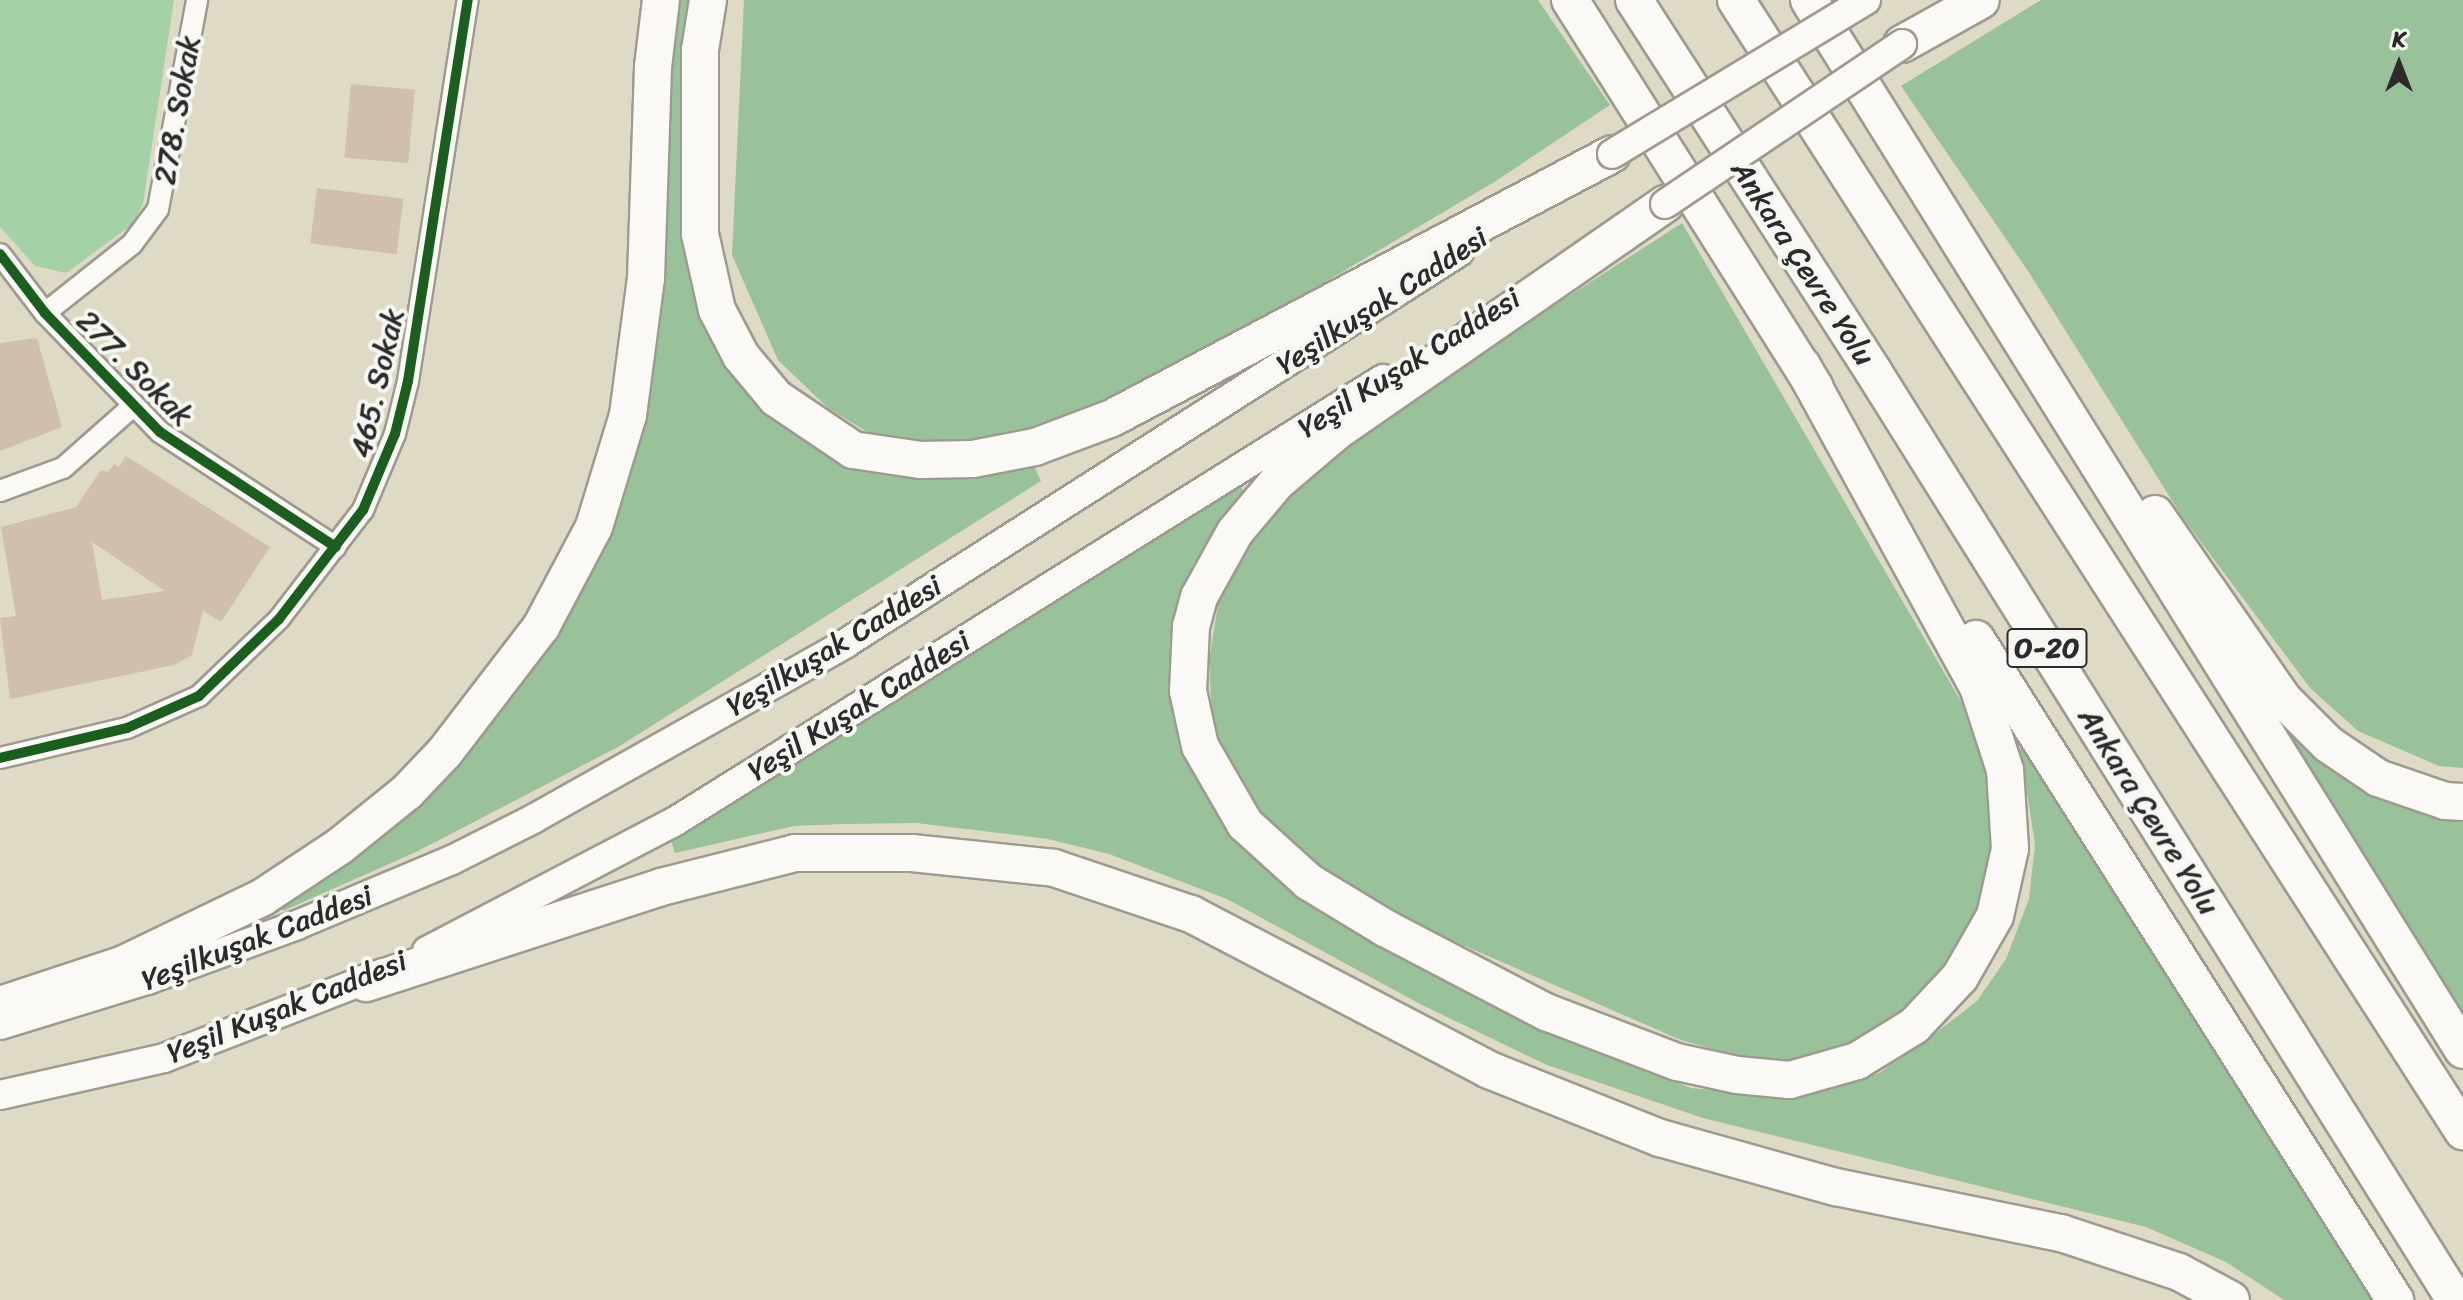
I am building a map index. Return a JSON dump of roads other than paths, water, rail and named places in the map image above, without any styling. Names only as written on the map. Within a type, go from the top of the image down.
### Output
[{"type":"highway","points":[[0,1005],[80,982],[136,959],[263,897],[340,846],[407,792],[445,752],[541,627],[594,527],[628,415],[646,278],[653,67],[661,0]]},
{"type":"highway","points":[[708,0],[700,50],[700,234],[717,310],[741,356],[776,398],[853,450],[921,460],[973,459],[1035,447],[1112,418],[1612,154]]},
{"type":"highway","name":"Ankara Çevre Yolu","points":[[1634,0],[1873,371],[2455,1300]]},
{"type":"highway","name":"O-20","points":[[1736,0],[2463,1131]]},
{"type":"highway","points":[[1809,0],[2463,1050]]},
{"type":"highway","points":[[1902,44],[1981,0]]},
{"type":"highway","points":[[1571,3],[2395,1300]]},
{"type":"highway","points":[[1900,144],[2284,700],[2328,744],[2378,778],[2445,801],[2463,802]]},
{"type":"highway","points":[[1665,204],[1336,432],[1277,482],[1235,532],[1199,597],[1190,641],[1188,691],[1200,746],[1245,824],[1297,873],[1385,928],[1546,1012],[1677,1062],[1737,1075],[1790,1080],[1849,1065],[1914,1026],[1960,977],[1995,916],[2010,849],[2005,770],[1978,687],[1802,366]]},
{"type":"highway","points":[[366,983],[661,887],[795,853],[912,853],[1054,868],[1191,914],[1489,1070],[1660,1138],[1836,1187],[2061,1233],[2179,1272],[2231,1300]]},
{"type":"main road","name":"Yeşilkuşak Caddesi","points":[[0,1025],[147,980],[297,925],[452,860],[533,819],[846,643],[1612,154],[1866,0]]},
{"type":"main road","name":"Yeşil Kuşak Caddesi","points":[[0,1095],[164,1058],[366,983],[674,822],[1665,204],[1902,44],[1973,0]]},
{"type":"street","name":"278. Sokak","points":[[45,313],[132,244],[158,209],[197,0]]},
{"type":"street","name":"465. Sokak","points":[[0,758],[112,733],[165,715],[199,696],[279,619],[336,547],[379,479],[405,394],[468,0]]},
{"type":"street","name":"277. Sokak","points":[[0,254],[45,313],[132,407],[201,462],[336,547]]},
{"type":"street","points":[[0,491],[63,468],[132,407]]}]
